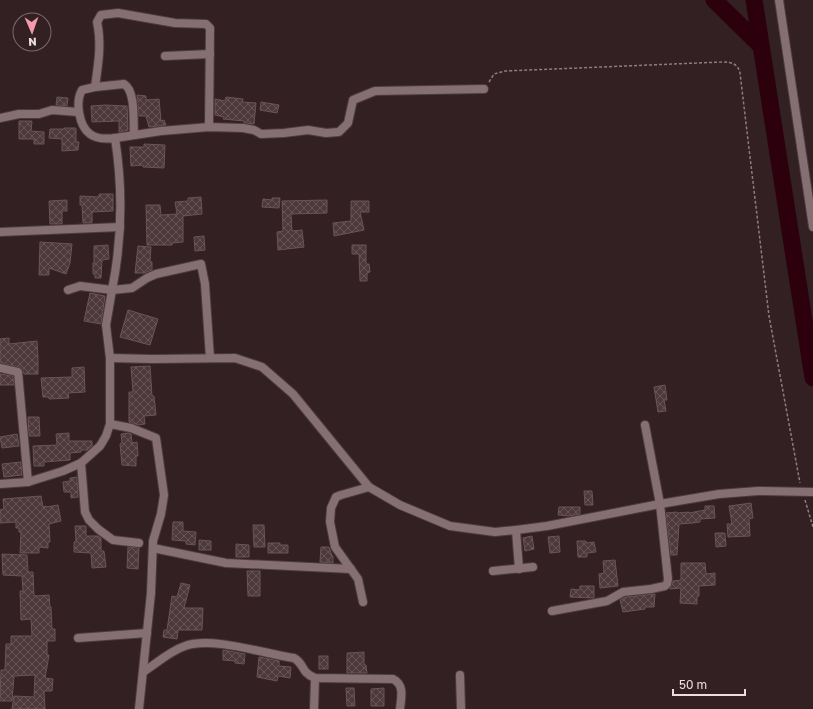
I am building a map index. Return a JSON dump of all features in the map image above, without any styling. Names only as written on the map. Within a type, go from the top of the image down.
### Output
[{"type":"street","points":[[779,0],[813,226]]},
{"type":"street","points":[[94,86],[100,56],[100,34],[97,22],[101,15],[118,13],[175,23],[206,24],[210,28],[209,128]]},
{"type":"street","points":[[165,56],[210,54]]},
{"type":"street","points":[[134,135],[133,104],[130,91],[127,86],[124,84],[94,86],[82,90],[78,96],[78,112],[84,127],[90,134],[106,139],[209,128],[243,128],[254,130],[261,134],[308,130],[326,133],[339,132],[348,123],[353,100],[375,91],[484,89]]},
{"type":"street","points":[[0,118],[19,114],[39,114],[52,110],[78,112]]},
{"type":"street","points":[[0,484],[28,482],[81,464],[100,446],[106,436],[110,424],[110,358],[106,325],[118,261],[120,227],[119,163],[115,138]]},
{"type":"street","points":[[0,232],[120,227]]},
{"type":"street","points":[[68,290],[80,286],[112,290],[132,288],[156,274],[202,264],[205,284],[210,358]]},
{"type":"street","points":[[110,358],[235,358],[262,367],[293,394],[369,487],[400,505],[450,526],[495,532],[516,530],[548,526],[718,494],[758,491],[807,492]]},
{"type":"street","points":[[0,368],[18,372],[28,482]]},
{"type":"street","points":[[110,424],[131,428],[156,438],[164,496],[153,548],[147,633],[139,709]]},
{"type":"street","points":[[552,611],[607,601],[623,592],[651,589],[665,586],[667,584],[668,579],[660,504],[645,425]]},
{"type":"street","points":[[81,464],[85,512],[89,520],[98,530],[113,540],[139,543]]},
{"type":"street","points":[[363,602],[358,579],[335,547],[330,522],[331,508],[336,498],[340,495],[369,487]]},
{"type":"street","points":[[516,530],[519,569]]},
{"type":"street","points":[[153,548],[226,563],[351,570]]},
{"type":"street","points":[[493,571],[533,567]]},
{"type":"street","points":[[78,638],[147,633]]},
{"type":"street","points":[[143,672],[184,646],[211,642],[294,658],[300,662],[308,674],[315,678],[393,679],[400,684],[401,688],[400,709]]},
{"type":"street","points":[[460,675],[461,709]]},
{"type":"street","points":[[314,709],[315,678]]},
{"type":"path","points":[[484,89],[494,74],[505,71],[722,62],[734,63],[738,67],[770,316],[813,527]]},
{"type":"building","points":[[137,95],[146,96],[146,100],[159,99],[161,121],[164,120],[166,125],[149,127],[146,116],[139,116]]},
{"type":"building","points":[[57,97],[68,98],[67,106],[56,105]]},
{"type":"building","points":[[226,97],[243,99],[242,102],[256,103],[254,124],[244,123],[244,121],[223,119],[224,117],[215,115],[215,99],[225,101]]},
{"type":"building","points":[[261,102],[279,105],[277,113],[260,110]]},
{"type":"building","points":[[91,106],[127,106],[128,130],[119,132],[119,121],[92,122]]},
{"type":"building","points":[[19,121],[32,121],[31,131],[44,132],[44,144],[34,144],[34,139],[19,139]]},
{"type":"building","points":[[76,128],[76,142],[79,142],[78,150],[62,151],[62,139],[49,138],[50,129]]},
{"type":"building","points":[[144,144],[165,145],[164,168],[143,167],[143,165],[131,166],[130,147],[144,147]]},
{"type":"building","points":[[99,194],[113,194],[113,211],[92,212],[92,223],[83,223],[80,196],[99,197]]},
{"type":"building","points":[[201,197],[202,214],[183,216],[183,242],[172,243],[172,245],[147,245],[146,205],[160,205],[161,215],[177,214],[175,202],[188,201],[188,198]]},
{"type":"building","points":[[272,198],[280,198],[279,208],[262,207],[263,199],[272,200]]},
{"type":"building","points":[[67,200],[67,211],[62,211],[62,224],[50,224],[49,201]]},
{"type":"building","points":[[327,200],[327,213],[291,214],[292,231],[302,230],[304,247],[278,250],[277,232],[283,231],[282,201]]},
{"type":"building","points":[[351,201],[369,201],[369,212],[360,212],[364,230],[334,236],[333,223],[351,221]]},
{"type":"building","points":[[204,236],[205,250],[195,251],[194,237]]},
{"type":"building","points":[[40,242],[72,244],[70,263],[66,274],[49,268],[49,275],[39,275]]},
{"type":"building","points":[[108,245],[109,259],[102,260],[101,278],[95,278],[95,274],[93,274],[94,246]]},
{"type":"building","points":[[352,245],[366,245],[366,264],[369,264],[370,272],[367,273],[367,281],[360,281],[359,254],[352,254]]},
{"type":"building","points":[[138,246],[151,247],[150,262],[152,262],[152,270],[144,273],[135,273]]},
{"type":"building","points":[[90,293],[105,296],[101,324],[84,321]]},
{"type":"building","points":[[128,310],[158,319],[150,345],[120,337]]},
{"type":"building","points":[[9,338],[9,344],[37,341],[38,374],[24,374],[20,367],[0,363],[0,339]]},
{"type":"building","points":[[150,366],[152,396],[154,396],[156,415],[144,416],[145,424],[138,425],[129,422],[129,392],[133,392],[131,367]]},
{"type":"building","points":[[84,367],[85,392],[68,393],[69,398],[49,399],[49,397],[43,397],[41,378],[72,377],[72,368]]},
{"type":"building","points":[[0,374],[13,376],[14,385],[0,385]]},
{"type":"building","points":[[665,385],[667,400],[664,400],[666,411],[658,412],[654,387]]},
{"type":"building","points":[[28,417],[39,417],[40,436],[29,436]]},
{"type":"building","points":[[69,433],[69,441],[92,441],[92,446],[87,450],[81,450],[81,452],[70,453],[70,460],[44,462],[44,466],[34,466],[33,446],[57,445],[56,434]]},
{"type":"building","points":[[17,434],[19,446],[2,448],[0,437]]},
{"type":"building","points":[[121,434],[131,434],[132,443],[137,442],[138,456],[136,456],[136,466],[122,465],[120,444],[122,443]]},
{"type":"building","points":[[21,462],[22,475],[4,477],[2,464]]},
{"type":"building","points":[[77,477],[78,497],[71,498],[71,492],[64,492],[63,482],[70,481],[70,478]]},
{"type":"building","points":[[584,491],[592,491],[593,505],[585,505]]},
{"type":"building","points":[[41,496],[43,507],[58,505],[61,521],[49,524],[50,542],[48,542],[48,548],[39,547],[39,553],[20,553],[21,532],[19,532],[19,528],[16,528],[16,522],[0,523],[0,510],[4,509],[3,499]]},
{"type":"building","points":[[751,503],[753,518],[749,519],[750,536],[728,537],[727,524],[732,524],[729,506]]},
{"type":"building","points":[[705,506],[714,506],[715,518],[700,519],[700,522],[679,524],[677,555],[671,555],[666,513],[689,513],[705,510]]},
{"type":"building","points":[[559,507],[580,507],[580,514],[569,516],[558,515]]},
{"type":"building","points":[[173,522],[183,522],[183,531],[196,532],[195,545],[186,544],[186,541],[172,540]]},
{"type":"building","points":[[253,525],[264,525],[265,547],[254,547]]},
{"type":"building","points":[[75,526],[86,526],[86,536],[98,536],[101,538],[101,551],[104,551],[106,567],[92,568],[91,553],[74,552],[74,542],[76,542]]},
{"type":"building","points":[[715,533],[725,533],[726,546],[716,547]]},
{"type":"building","points":[[532,536],[534,549],[525,551],[523,538]]},
{"type":"building","points":[[559,536],[560,552],[550,553],[548,537]]},
{"type":"building","points":[[199,540],[211,541],[211,550],[199,550]]},
{"type":"building","points":[[577,541],[586,541],[586,543],[594,542],[596,552],[587,553],[587,557],[578,557]]},
{"type":"building","points":[[268,543],[288,545],[288,553],[268,553]]},
{"type":"building","points":[[236,544],[249,545],[249,557],[236,557]]},
{"type":"building","points":[[128,547],[139,548],[138,569],[127,568]]},
{"type":"building","points":[[321,547],[329,547],[333,556],[333,563],[320,562]]},
{"type":"building","points":[[2,554],[27,555],[28,572],[33,572],[34,596],[49,595],[52,629],[55,629],[55,641],[47,641],[47,655],[49,655],[45,678],[53,679],[52,691],[44,691],[45,709],[12,709],[14,696],[34,697],[35,675],[14,676],[12,701],[0,701],[1,670],[5,670],[6,644],[11,644],[11,636],[32,636],[31,619],[21,620],[20,591],[23,591],[22,576],[3,575]]},
{"type":"building","points":[[615,560],[618,586],[600,588],[599,574],[604,573],[603,561]]},
{"type":"building","points":[[681,563],[705,563],[706,574],[715,573],[715,585],[699,586],[697,604],[680,603],[681,588],[670,589],[673,581],[681,580]]},
{"type":"building","points":[[247,571],[260,571],[260,596],[248,596]]},
{"type":"building","points":[[181,583],[190,585],[184,608],[203,608],[202,630],[178,630],[177,639],[163,637],[164,630],[167,630],[172,596],[177,597]]},
{"type":"building","points":[[580,586],[594,586],[594,598],[570,597],[571,589],[580,590]]},
{"type":"building","points":[[655,594],[654,607],[645,607],[645,609],[623,612],[620,600],[625,597]]},
{"type":"building","points":[[223,650],[245,654],[244,664],[235,663],[235,661],[223,660]]},
{"type":"building","points":[[364,652],[364,665],[366,665],[367,673],[347,673],[347,653]]},
{"type":"building","points":[[319,656],[328,656],[328,669],[319,669]]},
{"type":"building","points":[[259,657],[279,661],[279,666],[291,667],[290,678],[278,676],[277,681],[257,677]]},
{"type":"building","points":[[346,688],[354,688],[355,706],[347,706]]},
{"type":"building","points":[[384,688],[384,706],[371,706],[371,689]]},
{"type":"waterway","points":[[714,0],[761,46]]},
{"type":"waterway","points":[[754,0],[813,378]]}]
